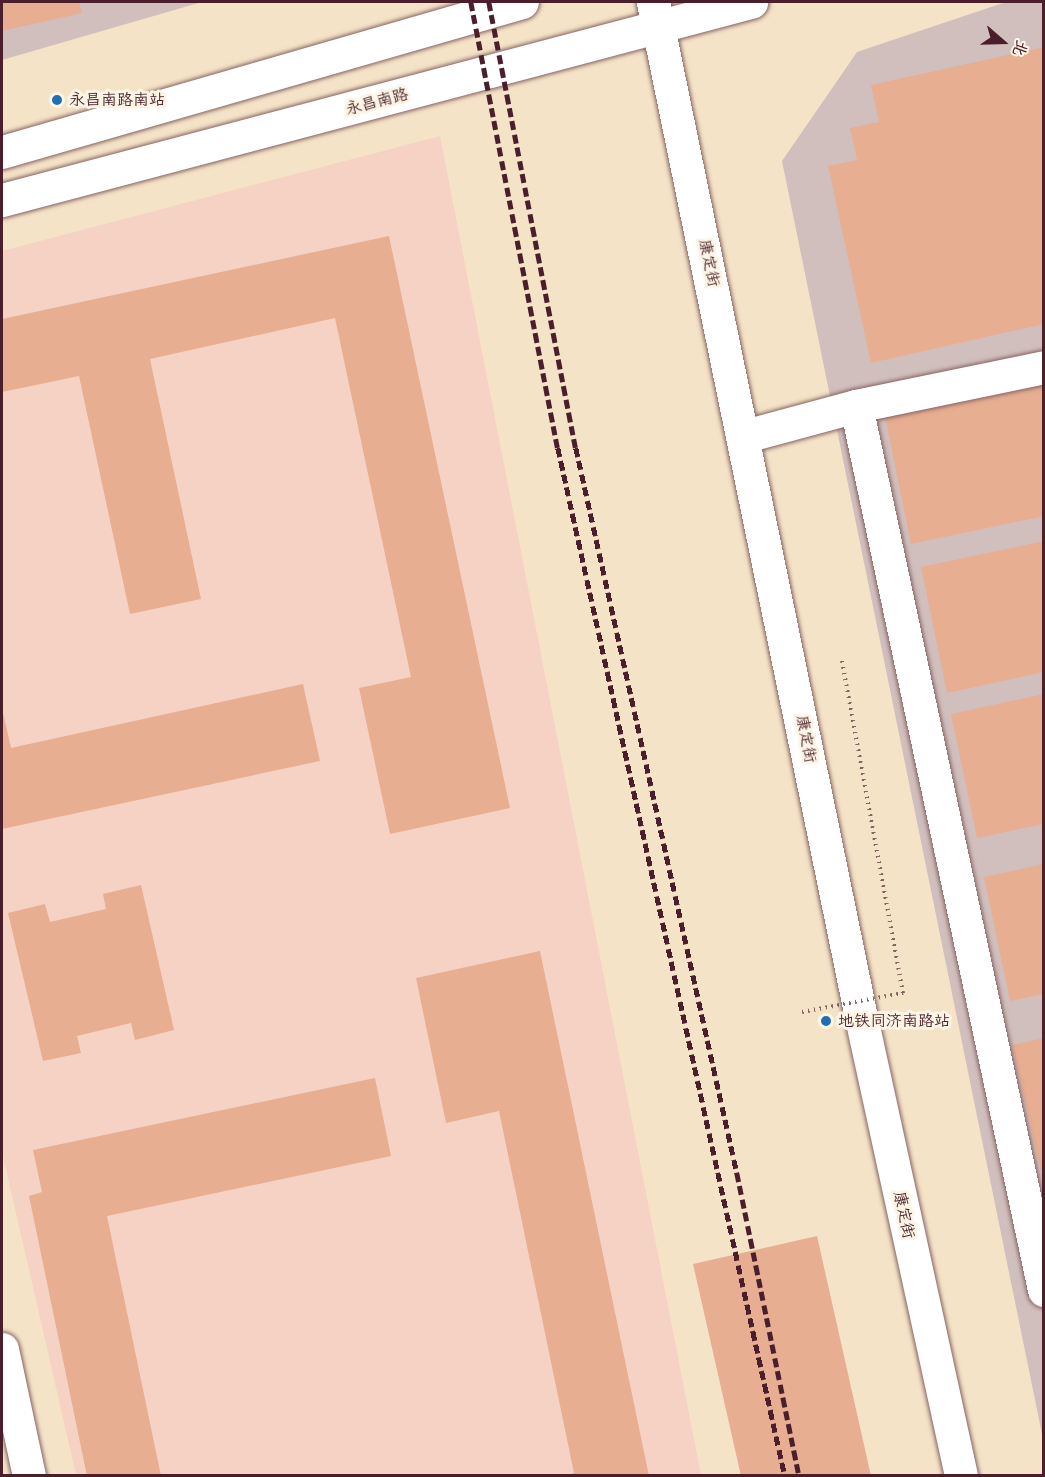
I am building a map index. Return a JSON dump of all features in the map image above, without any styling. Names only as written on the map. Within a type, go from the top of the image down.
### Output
[{"type":"main road","points":[[2,152],[522,2]]},
{"type":"main road","name":"永昌南路","points":[[2,200],[657,14],[751,2]]},
{"type":"main road","name":"康定街","points":[[657,14],[745,436],[861,1017],[961,1476]]},
{"type":"main road","points":[[745,436],[856,406],[1044,367]]},
{"type":"main road","points":[[856,406],[1044,1290]]},
{"type":"main road","points":[[2,1349],[29,1476]]},
{"type":"path","points":[[802,1012],[903,993],[842,661]]},
{"type":"shaded area","points":[[2,2],[202,2],[2,60]]},
{"type":"shaded area","points":[[1006,2],[1043,2],[1043,1439],[782,161],[857,52]]},
{"type":"shaded area","points":[[440,136],[701,1475],[76,1475],[2,1152],[2,251]]},
{"type":"building","points":[[2,2],[79,2],[82,13],[2,31]]},
{"type":"building","points":[[1044,47],[1044,324],[871,363],[828,166],[857,160],[850,128],[879,122],[871,85]]},
{"type":"building","points":[[389,236],[510,808],[390,834],[359,688],[411,677],[335,318],[150,359],[201,599],[130,614],[79,376],[2,392],[2,319]]},
{"type":"building","points":[[1044,383],[1044,516],[911,544],[885,417]]},
{"type":"building","points":[[1044,541],[1044,672],[947,693],[921,567]]},
{"type":"building","points":[[303,684],[320,761],[2,829],[2,708],[11,748]]},
{"type":"building","points":[[1044,694],[1044,824],[977,838],[951,714]]},
{"type":"building","points":[[1044,864],[1044,994],[1010,1001],[984,877]]},
{"type":"building","points":[[141,885],[174,1030],[135,1040],[131,1023],[77,1036],[81,1053],[43,1061],[8,913],[45,904],[50,922],[106,909],[103,894]]},
{"type":"building","points":[[540,951],[649,1476],[565,1476],[574,1473],[499,1111],[446,1123],[416,978]]},
{"type":"building","points":[[1044,1038],[1044,1170],[1041,1171],[1012,1045]]},
{"type":"building","points":[[375,1078],[391,1156],[107,1216],[161,1476],[87,1476],[29,1196],[42,1192],[33,1150]]},
{"type":"building","points":[[817,1236],[871,1476],[741,1476],[693,1264]]},
{"type":"railway","points":[[471,2],[558,448],[785,1476]]},
{"type":"railway","points":[[489,2],[576,448],[737,1173],[799,1476]]},
{"type":"place","name":"永昌南路南站","points":[[57,100]]},
{"type":"place","name":"地铁同济南路站","points":[[826,1021]]}]
